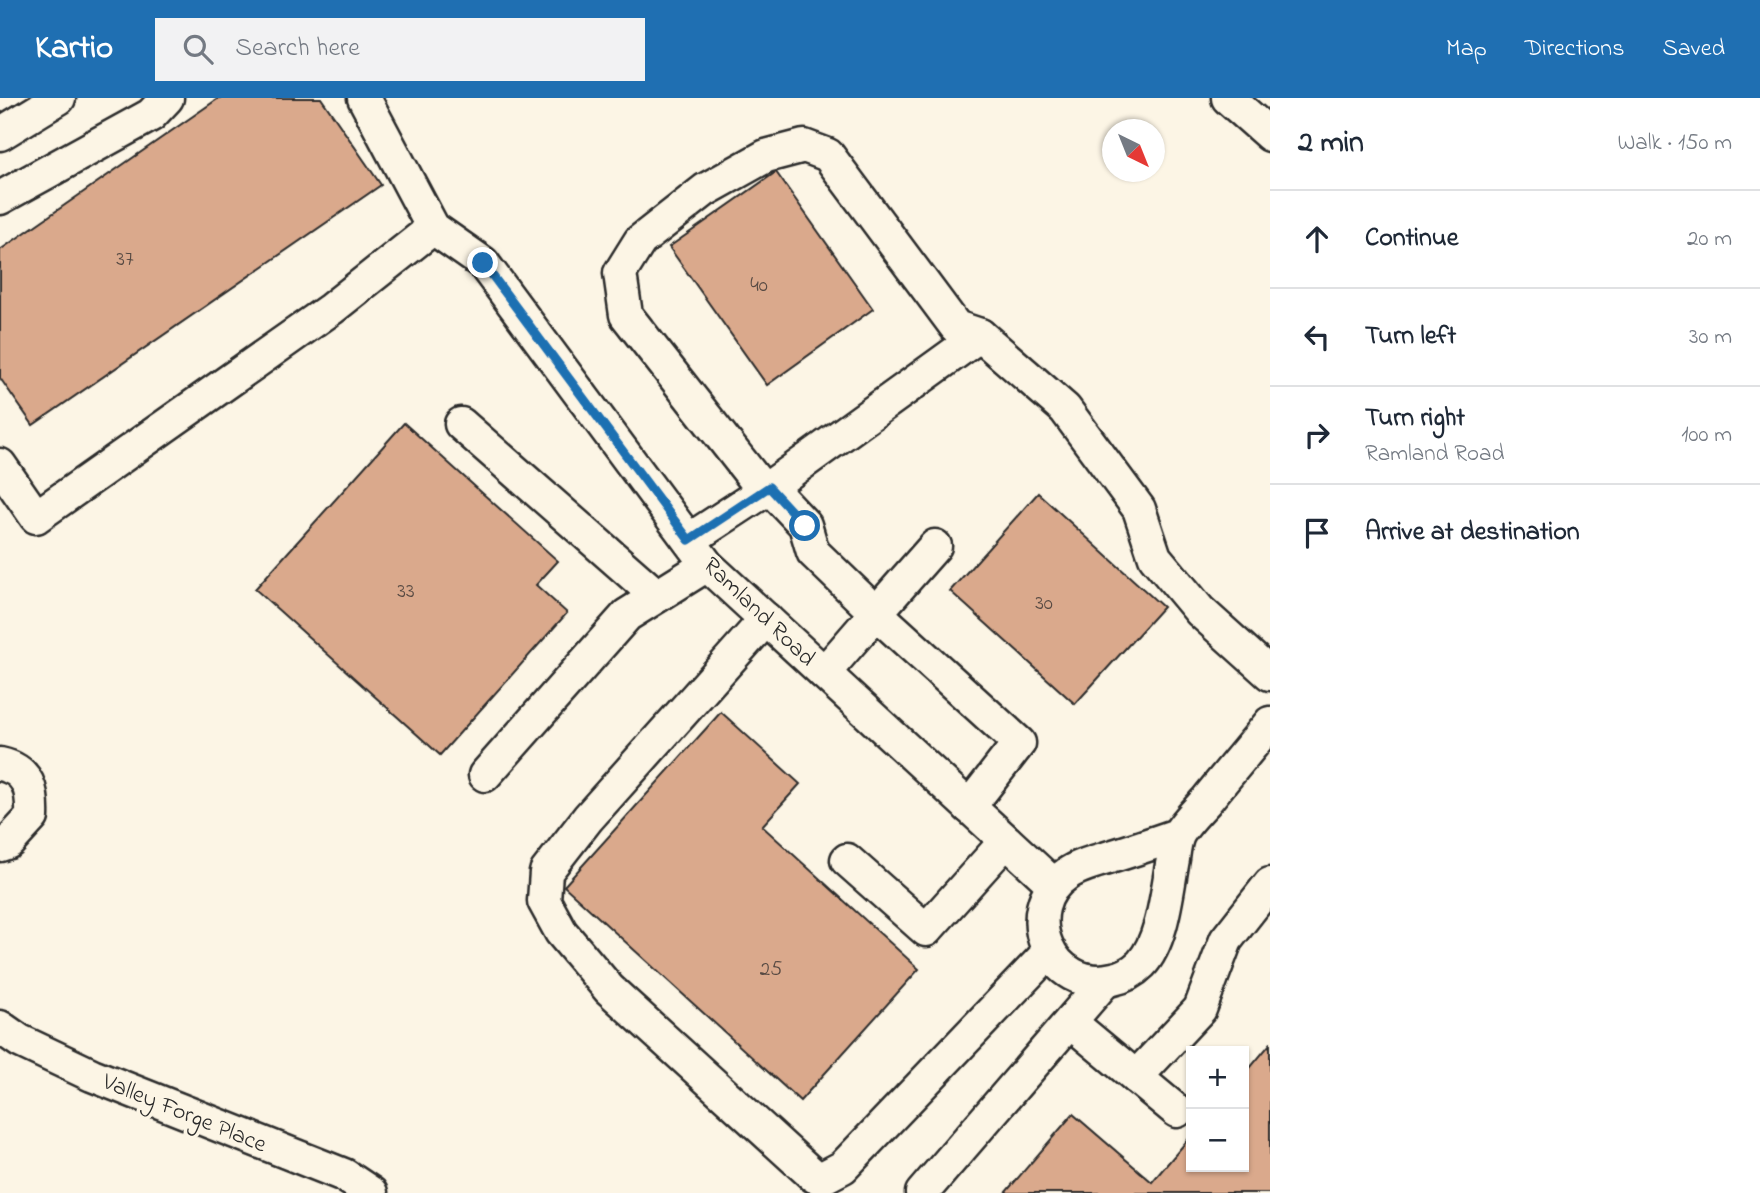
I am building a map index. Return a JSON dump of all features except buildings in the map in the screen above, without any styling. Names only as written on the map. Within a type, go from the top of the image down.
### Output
[{"type":"street","points":[[0,134],[59,98]]},
{"type":"street","points":[[0,198],[151,115],[167,98]]},
{"type":"street","name":"Ramland Road","points":[[364,98],[433,228],[483,263],[698,553],[1054,885]]},
{"type":"street","points":[[1228,98],[1270,135]]},
{"type":"street","points":[[969,807],[1019,743],[813,552],[805,526],[766,489],[626,314],[620,273],[640,241],[705,190],[766,156],[804,146],[828,155],[956,327],[979,335],[1065,409],[1139,509],[1155,557],[1200,611],[1270,674]]},
{"type":"street","points":[[0,465],[36,517],[331,309],[433,228]]},
{"type":"street","points":[[485,775],[627,615],[657,596],[766,489],[979,335]]},
{"type":"street","points":[[461,424],[657,596]]},
{"type":"street","points":[[824,673],[935,546]]},
{"type":"street","points":[[766,619],[588,818],[546,872],[544,901],[561,932],[609,989],[814,1176],[824,1177],[843,1167],[1049,952]]},
{"type":"street","points":[[1177,835],[1163,910],[1152,949],[1140,965],[1124,976],[1105,981],[1085,980],[1067,972],[1053,959],[1043,941],[1041,922],[1044,902],[1054,885],[1068,873],[1085,866],[1177,835],[1266,735]]},
{"type":"street","points":[[0,764],[15,767],[31,789],[33,804],[32,817],[9,842],[0,845]]},
{"type":"street","points":[[847,860],[926,930],[1006,841]]},
{"type":"street","points":[[1136,1077],[1200,1009],[1226,940],[1270,884]]},
{"type":"street","points":[[922,1193],[1105,981]]},
{"type":"street","points":[[1070,1022],[1177,1111]]},
{"type":"street","name":"Valley Forge Place","points":[[0,1027],[20,1041],[92,1075],[344,1175],[371,1193]]},
{"type":"route","points":[[483,263],[689,540],[769,487],[805,526]]}]
